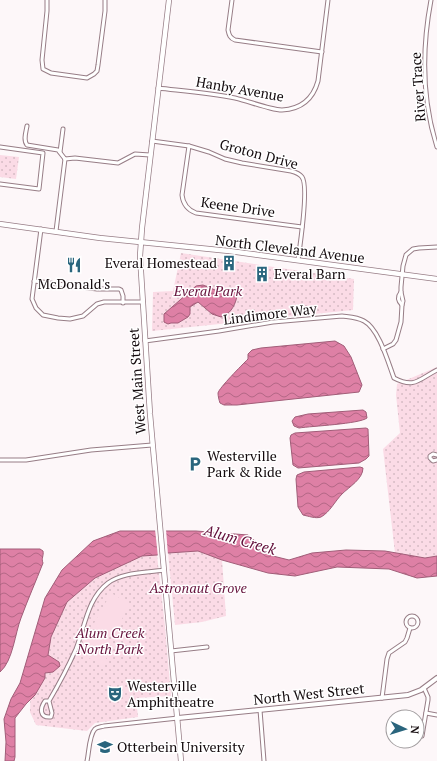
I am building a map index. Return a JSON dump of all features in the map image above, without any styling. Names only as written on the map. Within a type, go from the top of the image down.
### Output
[{"type":"main road","name":"West Main Street","points":[[169,0],[140,242],[140,256],[152,445],[160,519],[181,761]]},
{"type":"main road","name":"North Cleveland Avenue","points":[[0,224],[100,238],[237,252],[437,279]]},
{"type":"street","points":[[47,0],[42,65],[43,69],[51,73],[87,78],[97,71],[105,11],[105,0]]},
{"type":"street","points":[[232,0],[228,30],[231,38],[235,40],[322,52]]},
{"type":"street","name":"Hanby Avenue","points":[[158,88],[215,95],[281,110],[295,107],[304,103],[312,95],[318,81],[328,0]]},
{"type":"street","name":"River Trace","points":[[431,0],[426,40],[425,71],[427,104],[437,147]]},
{"type":"street","points":[[26,126],[25,143],[27,145],[58,150],[65,159],[56,232]]},
{"type":"street","points":[[60,152],[63,129]]},
{"type":"street","name":"Groton Drive","points":[[152,141],[189,146],[225,159],[291,171],[302,177],[305,184],[298,260]]},
{"type":"street","name":"Keene Drive","points":[[189,146],[182,200],[190,211],[302,227]]},
{"type":"street","points":[[0,148],[43,153],[39,189],[0,184]]},
{"type":"street","points":[[65,159],[75,158],[118,163],[135,154],[150,155]]},
{"type":"street","points":[[41,229],[32,299],[36,308],[43,315],[70,319],[83,316],[97,304],[104,302],[143,302]]},
{"type":"street","points":[[383,348],[393,344],[396,340],[401,322],[403,302],[401,292],[402,274],[405,258],[411,250],[437,247]]},
{"type":"street","points":[[34,281],[97,289],[119,289],[121,290],[123,296],[123,302]]},
{"type":"street","name":"Lindimore Way","points":[[145,341],[273,322],[342,316],[353,317],[369,325],[376,334],[394,378],[402,382],[418,382],[437,370]]},
{"type":"street","points":[[0,460],[26,460],[92,450],[152,445]]},
{"type":"street","points":[[437,455],[433,454],[430,458],[433,461],[437,460]]},
{"type":"street","points":[[49,700],[52,713],[51,717],[42,714],[41,710],[43,704],[45,701],[49,700],[61,681],[76,648],[89,608],[98,593],[108,583],[117,578],[134,573],[164,570]]},
{"type":"street","points":[[414,616],[418,620],[417,625],[416,627],[410,628],[406,624],[406,619],[414,616]]},
{"type":"street","points":[[382,698],[389,653],[405,642],[410,628]]},
{"type":"street","points":[[171,651],[207,647]]},
{"type":"street","name":"North West Street","points":[[178,718],[408,695],[418,692],[437,678]]},
{"type":"street","points":[[424,688],[428,697],[425,719]]},
{"type":"street","points":[[260,710],[264,761]]},
{"type":"street","points":[[426,713],[437,715]]},
{"type":"street","points":[[88,761],[91,740],[96,728],[178,718]]},
{"type":"green space","points":[[0,155],[19,157],[16,179],[0,177]]},
{"type":"green space","name":"Everal Park","points":[[181,253],[354,279],[353,310],[152,331],[153,292],[173,291]]},
{"type":"green space","points":[[437,367],[437,556],[425,558],[395,553],[383,449],[400,433],[396,395],[397,384]]},
{"type":"green space","name":"Astronaut Grove","points":[[198,551],[222,560],[226,616],[202,622],[175,625],[168,553]]},
{"type":"green space","name":"Alum Creek North Park","points":[[157,555],[171,696],[136,698],[138,717],[95,723],[87,731],[36,725],[30,712],[31,680],[59,662],[48,655],[51,637],[67,602],[95,578],[142,556]]},
{"type":"green space","points":[[111,593],[130,604],[113,636],[93,625]]},
{"type":"green space","points":[[90,632],[100,632],[108,638],[109,652],[107,658],[102,664],[84,656]]},
{"type":"water","points":[[203,285],[215,290],[232,290],[237,294],[234,305],[226,315],[221,317],[212,314],[198,302],[190,307],[190,314],[188,317],[178,323],[168,324],[164,322],[164,314],[196,286]]},
{"type":"water","points":[[335,341],[344,346],[351,357],[362,385],[359,392],[237,405],[224,405],[220,403],[218,394],[219,390],[248,359],[248,354],[252,350]]},
{"type":"water","points":[[363,410],[366,412],[367,418],[355,422],[299,428],[294,426],[292,421],[295,417],[308,414]]},
{"type":"water","points":[[368,429],[369,456],[359,463],[298,468],[293,465],[291,435],[295,433]]},
{"type":"water","points":[[360,467],[363,468],[361,476],[342,494],[324,515],[317,518],[303,515],[298,507],[297,475],[304,472]]},
{"type":"water","name":"Alum Creek","points":[[120,531],[196,531],[248,535],[273,556],[289,560],[312,553],[346,550],[385,551],[425,558],[437,556],[437,576],[417,578],[389,569],[337,567],[295,576],[268,573],[222,560],[198,551],[142,556],[95,578],[67,602],[51,637],[48,655],[59,662],[60,666],[53,672],[45,673],[45,678],[35,695],[15,718],[15,757],[14,761],[5,761],[6,742],[4,719],[11,699],[20,683],[45,598],[62,570],[93,541]]},
{"type":"water","points":[[0,549],[40,549],[43,551],[43,563],[21,618],[11,654],[0,672]]},
{"type":"pier","points":[[155,529],[166,529],[168,555],[158,557]]},
{"type":"place","name":"Everal Homestead","points":[[229,263]]},
{"type":"place","name":"McDonald's","points":[[74,265]]},
{"type":"place","name":"Everal Barn","points":[[262,274]]},
{"type":"place","name":"Westerville Park & Ride","points":[[195,464]]},
{"type":"place","name":"Westerville Amphitheatre","points":[[115,694]]},
{"type":"place","name":"Otterbein University","points":[[105,747]]}]
